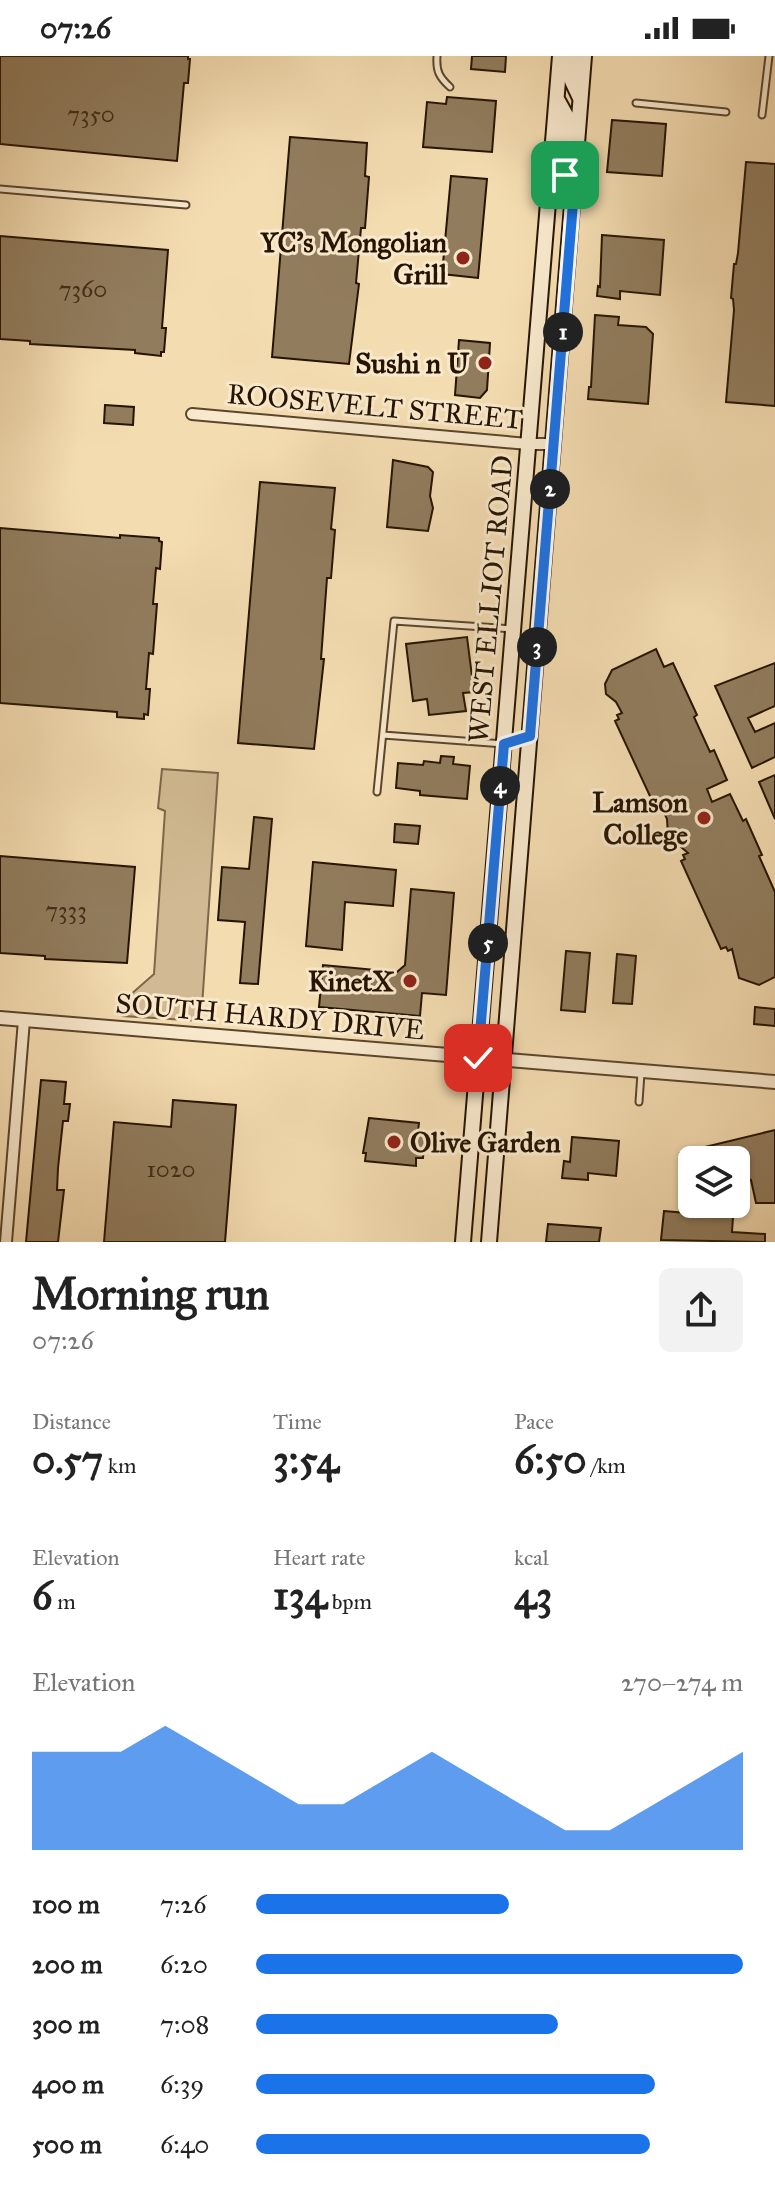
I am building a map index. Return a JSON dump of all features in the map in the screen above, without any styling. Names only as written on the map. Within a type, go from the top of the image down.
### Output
[{"type":"main road","name":"WEST ELLIOT ROAD","points":[[463,1242],[560,56]]},
{"type":"main road","points":[[574,56],[572,81],[580,99]]},
{"type":"main road","name":"WEST ELLIOT ROAD","points":[[489,1242],[584,56]]},
{"type":"main road","points":[[557,99],[568,119],[565,175],[573,203]]},
{"type":"street","name":"ROOSEVELT STREET","points":[[192,414],[553,444]]},
{"type":"street","name":"SOUTH HARDY DRIVE","points":[[0,1018],[775,1082]]},
{"type":"street","points":[[6,1242],[24,1020]]},
{"type":"lane","points":[[437,56],[439,78],[450,87]]},
{"type":"lane","points":[[762,115],[769,56]]},
{"type":"lane","points":[[636,103],[726,112]]},
{"type":"lane","points":[[0,189],[186,205]]},
{"type":"lane","points":[[377,792],[394,621],[513,629]]},
{"type":"lane","points":[[383,735],[504,744],[530,736]]},
{"type":"lane","points":[[639,1102],[641,1072]]},
{"type":"shaded area","points":[[162,769],[218,773],[201,1021],[123,1016],[129,996],[154,974],[165,811],[158,808]]},
{"type":"building","points":[[0,56],[188,56],[188,83],[184,83],[177,161],[0,144]]},
{"type":"building","points":[[472,56],[506,56],[505,72],[471,69]]},
{"type":"building","points":[[447,97],[496,101],[492,152],[423,147],[427,102],[446,104]]},
{"type":"building","points":[[612,120],[666,124],[662,176],[607,172]]},
{"type":"building","points":[[290,137],[367,143],[365,176],[369,177],[365,228],[361,228],[356,283],[359,284],[349,364],[272,357]]},
{"type":"building","points":[[746,162],[775,164],[775,406],[726,402],[734,310],[731,298]]},
{"type":"building","points":[[451,176],[487,179],[478,278],[442,274]]},
{"type":"building","points":[[602,235],[664,240],[660,295],[620,291],[620,299],[597,296]]},
{"type":"building","points":[[0,236],[168,250],[162,328],[166,328],[164,352],[161,356],[135,353],[135,350],[30,344],[30,341],[0,339]]},
{"type":"building","points":[[595,315],[619,317],[618,325],[646,327],[653,334],[648,404],[588,399]]},
{"type":"building","points":[[459,340],[490,343],[487,390],[480,398],[455,395]]},
{"type":"building","points":[[105,405],[134,407],[133,425],[104,423]]},
{"type":"building","points":[[393,460],[428,467],[433,472],[430,496],[433,508],[428,531],[387,527]]},
{"type":"building","points":[[260,482],[335,488],[331,529],[335,530],[331,578],[327,578],[321,659],[324,659],[314,749],[238,743]]},
{"type":"building","points":[[0,528],[120,538],[120,535],[159,538],[162,542],[153,604],[157,604],[153,654],[149,653],[146,689],[150,689],[148,715],[144,714],[144,719],[117,717],[117,712],[0,703]]},
{"type":"building","points":[[467,637],[474,692],[463,693],[466,711],[429,715],[427,699],[413,701],[406,644]]},
{"type":"building","points":[[656,649],[664,667],[673,663],[710,752],[714,750],[727,780],[707,789],[712,802],[730,794],[743,821],[746,819],[775,892],[775,977],[759,985],[739,978],[732,949],[721,949],[681,861],[685,859],[683,855],[688,853],[668,836],[667,819],[661,806],[656,809],[615,721],[619,719],[617,715],[622,713],[616,702],[606,694],[605,684],[612,670]]},
{"type":"building","points":[[775,663],[775,706],[748,718],[755,732],[775,723],[775,757],[752,768],[715,686]]},
{"type":"building","points":[[441,756],[454,757],[453,764],[470,766],[467,799],[420,795],[420,791],[396,788],[398,763],[440,763]]},
{"type":"building","points":[[775,775],[775,819],[759,782]]},
{"type":"building","points":[[254,817],[272,819],[258,984],[240,983],[245,922],[218,920],[222,867],[249,869]]},
{"type":"building","points":[[395,824],[420,826],[418,844],[394,842]]},
{"type":"building","points":[[0,856],[135,867],[127,963],[45,959],[45,956],[0,953]]},
{"type":"building","points":[[313,862],[396,870],[393,906],[345,902],[342,950],[306,946]]},
{"type":"building","points":[[411,889],[454,893],[446,995],[422,993],[420,1016],[319,1007],[323,965],[397,972],[405,965]]},
{"type":"building","points":[[566,951],[590,953],[585,1012],[561,1010]]},
{"type":"building","points":[[617,954],[636,956],[632,1004],[613,1003]]},
{"type":"building","points":[[755,1007],[775,1009],[775,1026],[754,1024]]},
{"type":"building","points":[[41,1080],[66,1082],[64,1104],[70,1104],[68,1121],[63,1121],[58,1168],[57,1190],[64,1190],[58,1242],[26,1242]]},
{"type":"building","points":[[173,1100],[236,1105],[225,1242],[104,1242],[114,1122],[171,1127]]},
{"type":"building","name":"Olive Garden","points":[[369,1118],[419,1123],[418,1131],[425,1131],[423,1158],[416,1158],[416,1166],[365,1161],[366,1153],[363,1153]]},
{"type":"building","points":[[775,1130],[775,1203],[756,1203],[750,1180],[750,1146],[709,1146]]},
{"type":"building","points":[[572,1137],[619,1141],[616,1176],[588,1173],[588,1180],[562,1178],[564,1161],[570,1162]]},
{"type":"building","points":[[664,1211],[678,1212],[678,1218],[733,1218],[732,1232],[765,1234],[765,1242],[661,1240]]},
{"type":"building","points":[[548,1224],[601,1228],[599,1242],[546,1242]]},
{"type":"place","name":"YC's Mongolian Grill","points":[[463,258]]},
{"type":"place","name":"Sushi n U","points":[[485,363]]},
{"type":"place","name":"Lamson College","points":[[704,818]]},
{"type":"place","name":"KinetX","points":[[410,981]]},
{"type":"place","name":"Olive Garden","points":[[394,1142]]},
{"type":"route","points":[[478,1058],[504,744],[530,736],[573,203],[565,175]]}]
